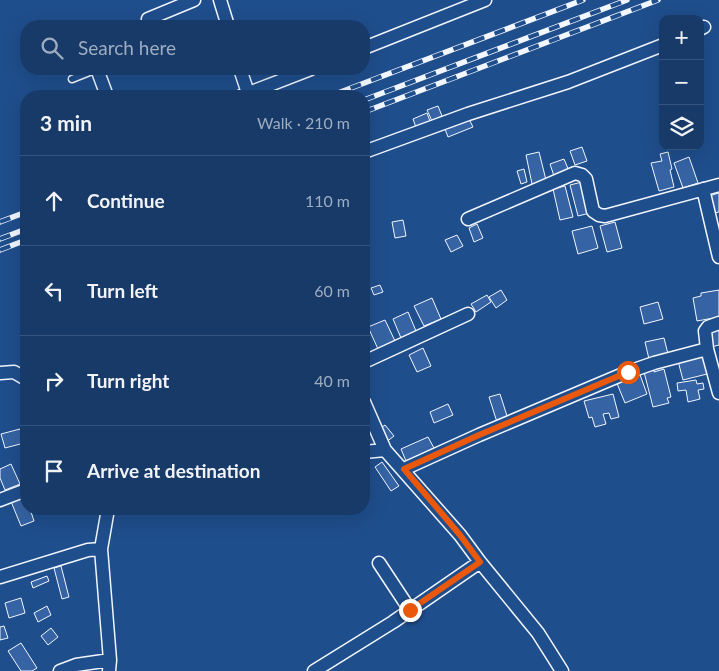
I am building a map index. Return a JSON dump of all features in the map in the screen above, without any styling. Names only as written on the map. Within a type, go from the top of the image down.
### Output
[{"type":"street","points":[[148,19],[194,0]]},
{"type":"street","points":[[220,0],[226,20]]},
{"type":"street","points":[[370,46],[485,0]]},
{"type":"street","points":[[370,150],[468,114],[568,82],[659,47]]},
{"type":"street","points":[[99,75],[105,90]]},
{"type":"street","points":[[241,75],[245,90]]},
{"type":"street","points":[[258,90],[295,75]]},
{"type":"street","points":[[468,219],[575,173],[586,178],[593,211],[605,216],[719,185]]},
{"type":"street","points":[[703,189],[719,258]]},
{"type":"street","points":[[370,359],[468,314]]},
{"type":"street","points":[[719,323],[708,327],[705,331],[707,349],[719,393]]},
{"type":"street","points":[[404,469],[628,372],[707,349]]},
{"type":"street","points":[[0,373],[14,372],[20,376]]},
{"type":"street","points":[[370,416],[385,450],[404,469],[460,535],[538,633],[562,671]]},
{"type":"street","points":[[370,451],[385,450]]},
{"type":"street","points":[[0,500],[20,492]]},
{"type":"street","points":[[60,671],[76,665],[110,666],[101,548],[107,515]]},
{"type":"street","points":[[0,576],[88,550],[101,548]]},
{"type":"street","points":[[321,669],[480,562]]},
{"type":"street","points":[[379,563],[410,610]]},
{"type":"lane","points":[[72,79],[82,75]]},
{"type":"building","points":[[438,106],[442,116],[432,121],[427,110]]},
{"type":"building","points":[[427,113],[431,124],[417,130],[413,119]]},
{"type":"building","points":[[469,119],[473,127],[448,137],[445,129]]},
{"type":"building","points":[[582,147],[587,161],[575,165],[570,151]]},
{"type":"building","points":[[539,152],[546,180],[532,184],[526,155]]},
{"type":"building","points":[[668,152],[674,187],[659,191],[651,163],[662,161],[660,154]]},
{"type":"building","points":[[689,157],[698,183],[683,188],[674,163]]},
{"type":"building","points":[[564,159],[569,171],[554,176],[550,164]]},
{"type":"building","points":[[524,169],[527,182],[521,184],[517,171]]},
{"type":"building","points":[[582,182],[590,213],[578,216],[570,185]]},
{"type":"building","points":[[565,186],[573,217],[560,220],[553,189]]},
{"type":"building","points":[[719,193],[719,212],[714,213],[709,196]]},
{"type":"building","points":[[403,220],[406,236],[395,238],[392,222]]},
{"type":"building","points":[[615,222],[622,248],[607,252],[600,226]]},
{"type":"building","points":[[477,224],[483,238],[474,242],[469,228]]},
{"type":"building","points":[[592,226],[598,248],[578,254],[572,231]]},
{"type":"building","points":[[457,235],[463,246],[451,252],[445,240]]},
{"type":"building","points":[[380,285],[383,292],[374,295],[371,288]]},
{"type":"building","points":[[501,290],[507,300],[496,308],[489,297]]},
{"type":"building","points":[[719,290],[719,317],[697,321],[693,298],[701,296],[701,293]]},
{"type":"building","points":[[487,295],[491,302],[476,312],[471,304]]},
{"type":"building","points":[[432,298],[441,319],[424,326],[414,306]]},
{"type":"building","points":[[658,302],[663,319],[644,324],[640,307]]},
{"type":"building","points":[[408,312],[416,331],[401,338],[393,319]]},
{"type":"building","points":[[385,320],[395,341],[378,349],[370,331],[370,326]]},
{"type":"building","points":[[719,329],[719,345],[711,347],[707,333]]},
{"type":"building","points":[[664,338],[668,354],[649,359],[645,342]]},
{"type":"building","points":[[423,348],[431,366],[417,372],[409,355]]},
{"type":"building","points":[[707,349],[707,374],[683,380],[678,361]]},
{"type":"building","points":[[654,369],[654,372],[664,369],[671,397],[667,398],[669,403],[653,407],[644,372]]},
{"type":"building","points":[[639,372],[647,394],[625,403],[616,381]]},
{"type":"building","points":[[696,380],[697,384],[703,383],[704,389],[698,390],[700,399],[688,402],[686,390],[678,391],[677,383]]},
{"type":"building","points":[[500,394],[508,419],[497,422],[489,397]]},
{"type":"building","points":[[613,394],[619,417],[611,419],[609,413],[603,414],[606,424],[595,427],[592,417],[589,418],[584,401]]},
{"type":"building","points":[[448,404],[453,415],[434,423],[430,412]]},
{"type":"building","points":[[385,425],[394,436],[385,443],[378,430]]},
{"type":"building","points":[[20,429],[20,444],[5,448],[1,434]]},
{"type":"building","points":[[428,437],[434,448],[406,461],[401,449]]},
{"type":"building","points":[[382,462],[399,486],[391,491],[375,467]]},
{"type":"building","points":[[11,464],[20,484],[5,490],[0,478],[0,469]]},
{"type":"building","points":[[20,495],[20,515],[32,515],[34,521],[21,526],[10,499]]},
{"type":"building","points":[[61,566],[69,597],[62,599],[54,568]]},
{"type":"building","points":[[47,576],[49,581],[33,588],[31,582]]},
{"type":"building","points":[[21,598],[25,613],[9,618],[5,603]]},
{"type":"building","points":[[47,606],[51,615],[38,622],[34,613]]},
{"type":"building","points":[[4,626],[8,638],[0,640],[0,627]]},
{"type":"building","points":[[51,628],[58,637],[48,645],[41,636]]},
{"type":"building","points":[[21,643],[37,668],[32,671],[21,671],[8,651]]},
{"type":"railway","points":[[346,90],[583,0]]},
{"type":"railway","points":[[370,98],[627,0]]},
{"type":"railway","points":[[370,110],[658,0]]},
{"type":"railway","points":[[0,222],[20,214]]},
{"type":"railway","points":[[0,239],[20,231]]},
{"type":"railway","points":[[0,250],[20,242]]},
{"type":"route","points":[[410,610],[480,562],[460,535],[404,469],[628,372]]}]
